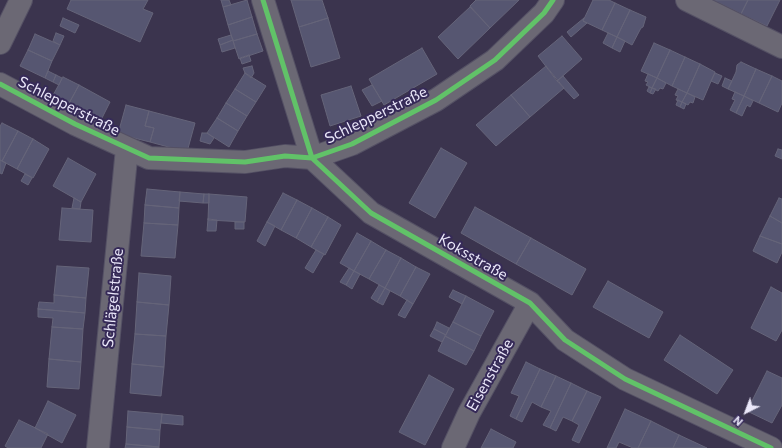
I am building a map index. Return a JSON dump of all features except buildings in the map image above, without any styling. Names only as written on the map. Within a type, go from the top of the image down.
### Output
[{"type":"street","points":[[0,44],[21,0]]},
{"type":"street","name":"Koksstraße","points":[[263,0],[312,158],[371,213],[530,303],[565,340],[625,379],[771,448]]},
{"type":"street","name":"Schlepperstraße","points":[[0,84],[75,124],[149,158],[245,162],[285,156],[312,158],[352,144],[436,100],[495,60],[544,13],[553,0]]},
{"type":"street","points":[[687,0],[782,47]]},
{"type":"street","name":"Schlägelstraße","points":[[98,448],[128,148]]},
{"type":"street","name":"Eisenstraße","points":[[453,448],[469,413],[530,303]]},
{"type":"cycle path","points":[[263,0],[312,158],[371,213],[530,303],[565,340],[625,379],[771,448]]},
{"type":"cycle path","points":[[0,84],[75,124],[149,158],[245,162],[285,156],[312,158],[352,144],[436,100],[495,60],[544,13],[553,0]]}]
